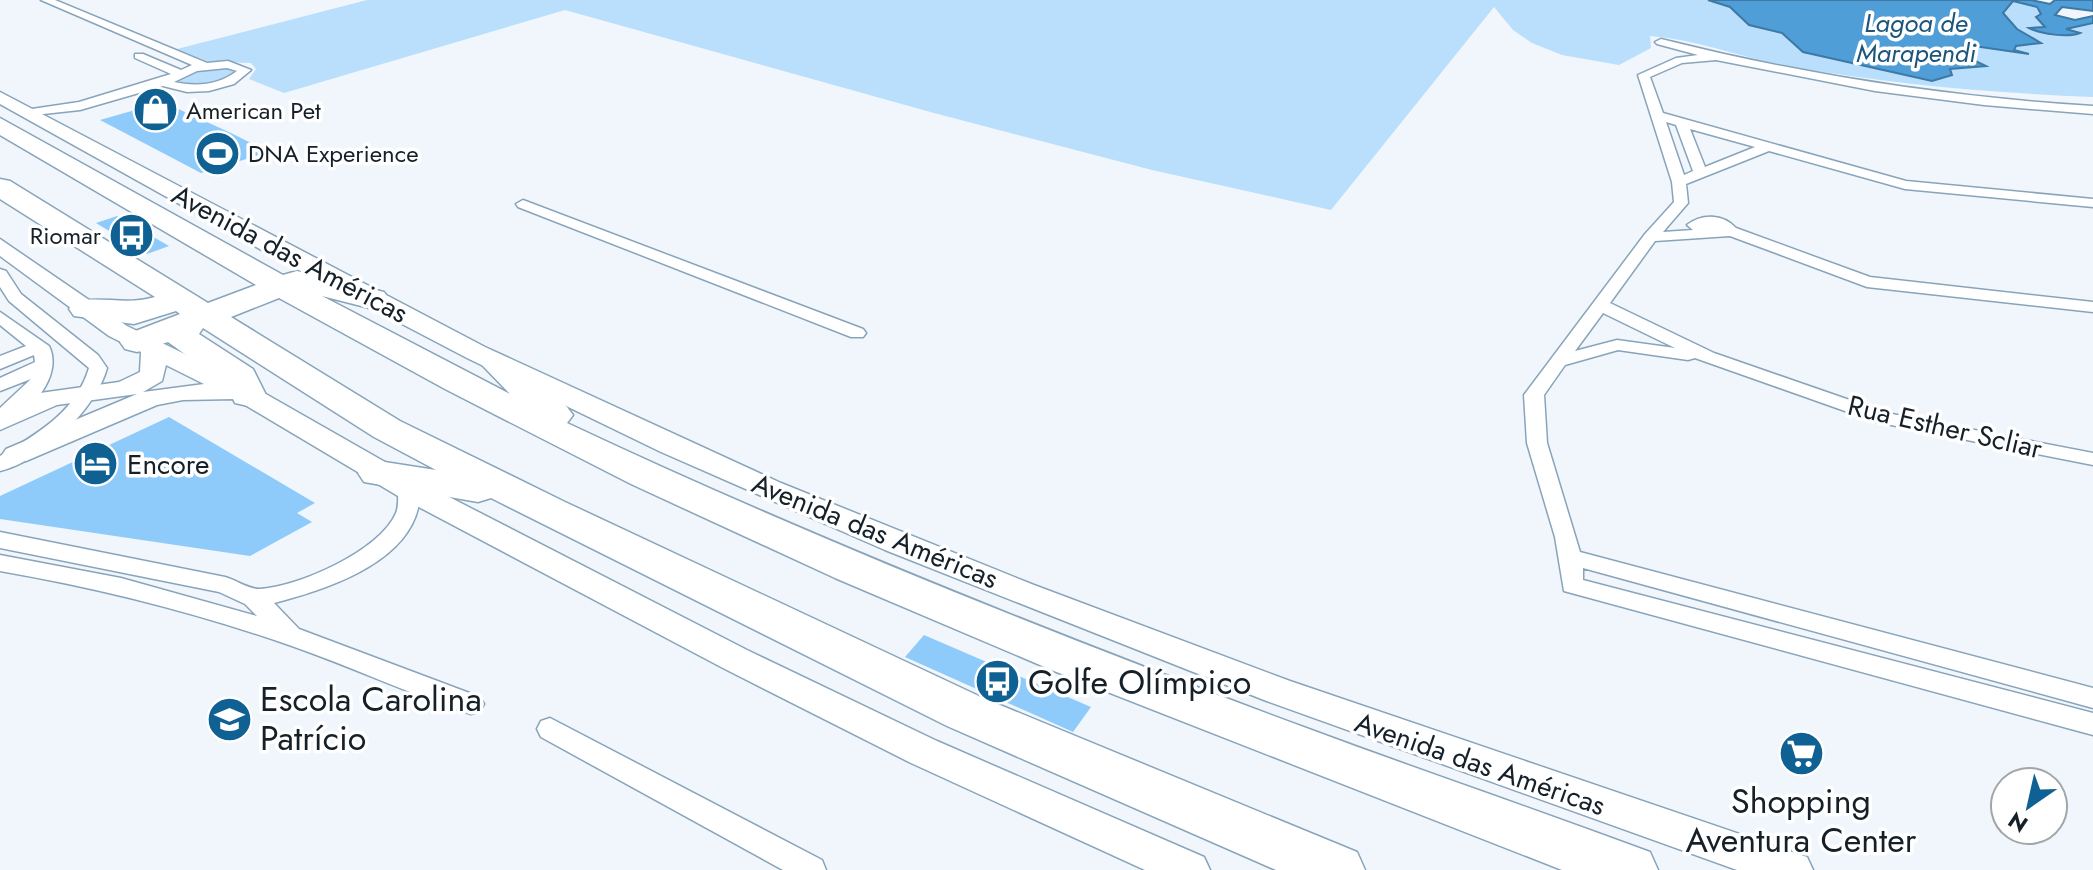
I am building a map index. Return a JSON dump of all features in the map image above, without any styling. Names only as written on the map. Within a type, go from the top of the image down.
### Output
[{"type":"highway","name":"Avenida das Américas","points":[[0,125],[96,181],[266,265],[464,386],[739,518],[1016,636],[1188,705],[1630,870]]},
{"type":"highway","points":[[96,181],[113,182],[192,203]]},
{"type":"highway","points":[[0,187],[190,312],[387,429],[550,512],[965,712],[1337,870]]},
{"type":"highway","points":[[146,346],[190,312],[266,265],[303,280],[373,299]]},
{"type":"highway","points":[[85,309],[134,314],[190,312]]},
{"type":"highway","points":[[190,312],[181,337],[240,377],[244,393]]},
{"type":"highway","points":[[499,365],[566,425],[577,441]]},
{"type":"highway","points":[[394,481],[480,490],[550,512]]},
{"type":"main road","name":"Avenida das Américas","points":[[0,97],[192,203],[266,265],[373,299],[499,365],[769,489],[1383,731],[1792,870]]},
{"type":"main road","points":[[0,246],[85,309],[146,346],[244,393],[394,481],[735,659],[924,752],[1189,870]]},
{"type":"main road","points":[[0,420],[55,397],[122,391],[146,381],[154,370],[146,346]]},
{"type":"main road","points":[[8,460],[150,398],[183,392],[244,393]]},
{"type":"street","points":[[46,0],[204,66]]},
{"type":"street","points":[[1661,42],[1714,57],[1925,95],[2093,110]]},
{"type":"street","points":[[139,56],[179,73]]},
{"type":"street","points":[[1709,227],[1681,203],[1679,182],[1644,75],[1680,60],[1714,57]]},
{"type":"street","points":[[29,113],[86,109],[229,81],[245,70],[237,65],[204,66],[179,73],[168,81],[86,109],[54,127]]},
{"type":"street","points":[[168,81],[172,86],[188,88]]},
{"type":"street","points":[[1656,115],[1682,125],[1905,185],[2093,203]]},
{"type":"street","points":[[1682,125],[1700,171]]},
{"type":"street","points":[[1679,182],[1700,171],[1769,146]]},
{"type":"street","points":[[1681,203],[1650,237],[1534,395],[1531,419],[1573,558],[1572,585],[2093,724]]},
{"type":"street","points":[[523,204],[857,333]]},
{"type":"street","points":[[1650,237],[1709,227],[1731,231],[1867,282],[2093,307]]},
{"type":"street","points":[[0,274],[15,297],[98,368],[93,392],[8,460]]},
{"type":"street","points":[[0,307],[13,305],[49,332],[73,344]]},
{"type":"street","name":"Rua Esther Scliar","points":[[1601,305],[1708,357],[1883,418],[2093,459]]},
{"type":"street","points":[[0,317],[43,350],[44,367],[36,389],[0,420]]},
{"type":"street","points":[[1617,345],[1633,322]]},
{"type":"street","name":"Rua Esther Scliar","points":[[1557,362],[1617,345],[1708,357]]},
{"type":"street","points":[[0,363],[39,347]]},
{"type":"street","points":[[0,385],[44,367]]},
{"type":"street","points":[[253,598],[301,590],[376,548],[398,528],[408,511],[394,481]]},
{"type":"street","points":[[0,540],[225,585],[253,598],[294,636]]},
{"type":"street","points":[[1573,558],[2093,698]]},
{"type":"street","points":[[0,563],[65,573],[196,605],[294,636],[471,704]]},
{"type":"street","points":[[196,605],[225,585]]},
{"type":"street","points":[[550,729],[811,870]]},
{"type":"shaded area","points":[[367,0],[1708,0],[1730,7],[1749,25],[1782,33],[1804,52],[1932,81],[1952,75],[1950,69],[1984,65],[1961,54],[1959,48],[1967,45],[2026,54],[2013,50],[2016,45],[2039,42],[2016,29],[2002,12],[2013,1],[2029,2],[2042,14],[2036,17],[2045,28],[2031,29],[2073,36],[2064,30],[2093,23],[2093,97],[1978,90],[1864,78],[1788,66],[1650,36],[1651,48],[1619,65],[1562,55],[1532,43],[1513,30],[1494,7],[1331,210],[1152,170],[565,10],[284,93],[249,79],[256,69],[251,63],[210,62],[177,49]]},
{"type":"shaded area","points":[[223,67],[237,71],[207,84],[175,82],[195,70]]},
{"type":"water","name":"Lagoa de Marapendi","points":[[1708,0],[2031,0],[2050,4],[2055,0],[2093,0],[2093,11],[2062,7],[2055,15],[2075,20],[2093,16],[2093,23],[2066,29],[2080,33],[2075,34],[2040,32],[2029,28],[2045,27],[2036,17],[2041,14],[2037,7],[2013,1],[2003,13],[2017,29],[2041,43],[2016,46],[2014,50],[2029,54],[1967,45],[1959,48],[1961,54],[1986,66],[1950,69],[1952,75],[1932,81],[1803,52],[1782,33],[1749,25],[1730,7]]},
{"type":"building","points":[[163,102],[269,152],[201,173],[100,120]]},
{"type":"building","name":"Riomar","points":[[117,216],[169,246],[147,254],[96,223]]},
{"type":"building","points":[[169,417],[315,503],[297,513],[312,522],[250,556],[0,519],[0,496]]},
{"type":"building","name":"Golfe Olímpico","points":[[924,635],[1091,707],[1073,732],[905,657]]},
{"type":"place","name":"American Pet","points":[[155,110]]},
{"type":"place","name":"DNA Experience","points":[[217,153]]},
{"type":"place","name":"Riomar","points":[[132,235]]},
{"type":"place","name":"Encore","points":[[96,464]]},
{"type":"place","name":"Golfe Olímpico","points":[[997,682]]},
{"type":"place","name":"Escola Carolina Patrício","points":[[229,719]]},
{"type":"place","name":"Shopping Aventura Center","points":[[1801,753]]}]
